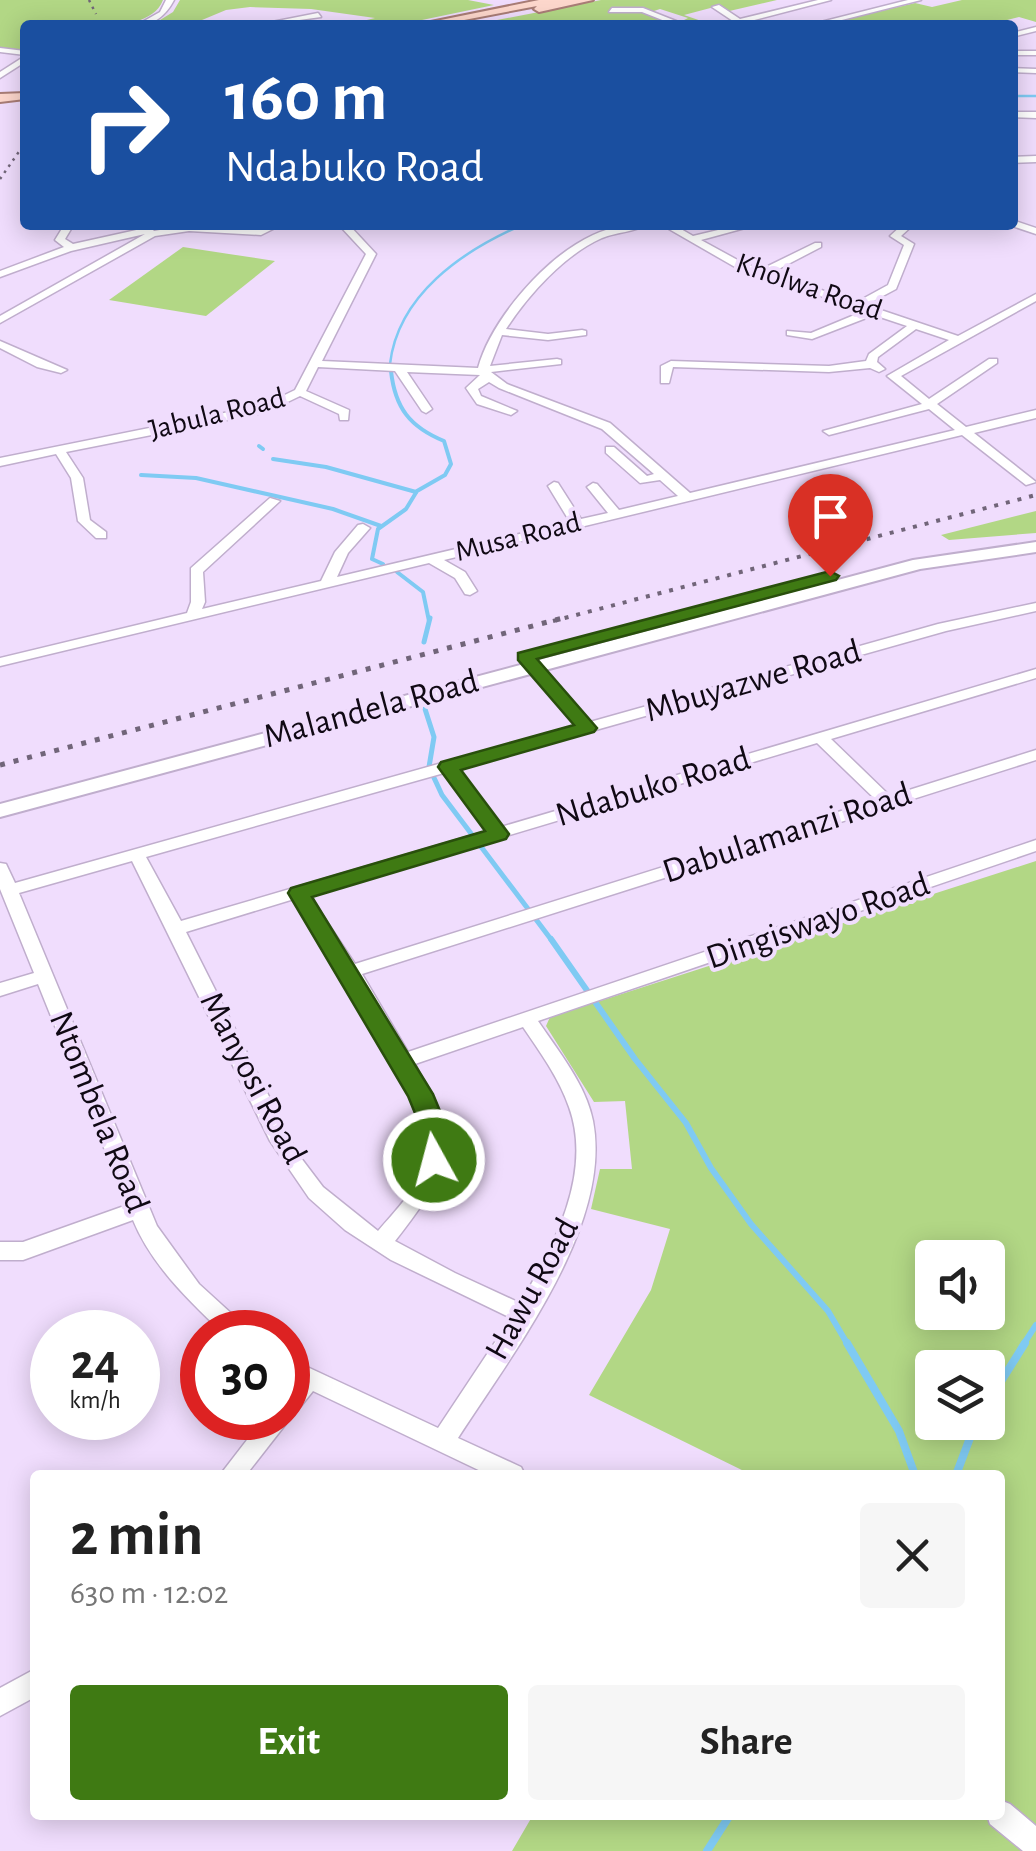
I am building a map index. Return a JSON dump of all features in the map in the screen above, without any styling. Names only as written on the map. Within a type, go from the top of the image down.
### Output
[{"type":"main road","points":[[448,20],[556,0]]},
{"type":"main road","points":[[482,20],[588,0]]},
{"type":"main road","name":"Malandela Road","points":[[0,811],[911,555],[1036,538]]},
{"type":"main road","name":"Malandela Road","points":[[0,798],[919,564],[1036,547]]},
{"type":"street","points":[[149,20],[163,12],[170,0]]},
{"type":"street","points":[[742,20],[827,0]]},
{"type":"street","points":[[834,20],[917,0]]},
{"type":"street","points":[[716,7],[736,20]]},
{"type":"street","points":[[612,10],[643,10],[667,20]]},
{"type":"street","points":[[292,20],[318,15]]},
{"type":"street","points":[[754,17],[764,20]]},
{"type":"street","points":[[0,76],[20,60]]},
{"type":"street","points":[[65,230],[60,240],[72,248]]},
{"type":"street","points":[[0,274],[96,241],[152,230]]},
{"type":"street","points":[[0,320],[128,248],[152,230]]},
{"type":"street","points":[[222,230],[262,230]]},
{"type":"street","name":"Jabula Road","points":[[4,460],[266,408],[300,392],[318,364],[371,254],[349,230]]},
{"type":"street","points":[[511,411],[477,400],[472,394],[472,388],[485,373],[497,331],[567,256],[606,234],[622,230]]},
{"type":"street","name":"Kholwa Road","points":[[676,230],[726,259],[956,339]]},
{"type":"street","points":[[691,239],[730,230]]},
{"type":"street","points":[[858,305],[892,287],[910,244],[896,236],[903,230]]},
{"type":"street","points":[[96,241],[128,248]]},
{"type":"street","points":[[763,273],[818,245]]},
{"type":"street","points":[[893,376],[1036,297]]},
{"type":"street","points":[[791,333],[812,336],[874,311]]},
{"type":"street","points":[[872,364],[874,356],[915,325]]},
{"type":"street","points":[[497,331],[548,338],[582,333]]},
{"type":"street","points":[[0,344],[40,365],[61,370]]},
{"type":"street","points":[[828,430],[931,405],[994,361]]},
{"type":"street","points":[[318,364],[485,373],[557,362]]},
{"type":"street","points":[[665,381],[667,366],[671,364],[828,369],[872,364],[1030,482]]},
{"type":"street","points":[[399,368],[426,409]]},
{"type":"street","points":[[485,373],[606,426],[686,497]]},
{"type":"street","points":[[300,392],[345,412],[344,418]]},
{"type":"street","name":"Musa Road","points":[[0,662],[1036,414]]},
{"type":"street","points":[[60,450],[76,478],[84,521],[101,535]]},
{"type":"street","points":[[610,450],[644,480],[663,476]]},
{"type":"street","points":[[554,486],[576,523]]},
{"type":"street","points":[[593,487],[616,514]]},
{"type":"street","points":[[193,615],[198,602],[196,570],[274,501]]},
{"type":"street","points":[[327,583],[342,552],[363,528]]},
{"type":"street","points":[[430,558],[450,567],[466,581],[470,591]]},
{"type":"street","name":"Mbuyazwe Road","points":[[10,890],[943,627],[1036,607]]},
{"type":"street","points":[[529,661],[587,728]]},
{"type":"street","name":"Ndabuko Road","points":[[178,928],[1036,673]]},
{"type":"street","points":[[820,737],[886,801]]},
{"type":"street","name":"Dabulamanzi Road","points":[[349,972],[1036,754]]},
{"type":"street","points":[[436,770],[485,838]]},
{"type":"street","name":"Dingiswayo Road","points":[[402,1061],[1036,846]]},
{"type":"street","name":"Manyosi Road","points":[[137,855],[178,928],[266,1112],[298,1169],[329,1205],[381,1243],[417,1265],[523,1314]]},
{"type":"street","name":"Ntombela Road","points":[[0,868],[148,1230],[191,1290],[212,1310]]},
{"type":"street","points":[[299,893],[402,1061],[432,1123],[434,1160],[416,1196],[381,1243]]},
{"type":"street","points":[[0,990],[44,976]]},
{"type":"street","name":"Hawu Road","points":[[442,1442],[523,1314],[572,1226],[580,1199],[587,1146],[576,1101],[527,1020]]},
{"type":"street","points":[[0,1251],[24,1250],[140,1209]]},
{"type":"street","points":[[310,1380],[502,1470]]},
{"type":"street","points":[[236,1470],[260,1440]]},
{"type":"street","points":[[0,1703],[30,1685]]},
{"type":"street","points":[[1005,1818],[1036,1844]]},
{"type":"green space","points":[[0,0],[163,0],[154,12],[140,20],[20,20],[20,51],[0,48]]},
{"type":"green space","points":[[180,0],[468,0],[494,5],[422,20],[367,20],[375,18],[311,9],[250,7],[226,10],[202,20],[160,20],[173,12]]},
{"type":"green space","points":[[601,0],[777,0],[725,12],[718,6],[684,15],[698,20],[684,20],[688,18],[660,9],[654,11],[662,18],[657,20],[497,20]]},
{"type":"green space","points":[[962,0],[1036,0],[1036,22],[1019,17],[842,20],[915,3],[932,7]]},
{"type":"green space","points":[[183,247],[275,261],[206,316],[109,300]]},
{"type":"green space","points":[[1036,511],[1036,533],[949,540],[941,535]]},
{"type":"green space","points":[[1036,861],[1036,1851],[512,1851],[530,1820],[1005,1820],[1005,1470],[742,1470],[589,1395],[651,1290],[670,1229],[591,1209],[600,1169],[632,1169],[625,1101],[594,1102],[546,1026],[550,1017]]},
{"type":"waterway","points":[[1018,96],[1036,96]]},
{"type":"waterway","points":[[390,364],[406,317],[436,278],[477,248],[512,230]]},
{"type":"waterway","points":[[383,564],[372,559],[378,529],[406,509],[417,491],[445,475],[451,464],[444,441],[406,415],[396,396],[391,371]]},
{"type":"waterway","points":[[259,446],[263,449]]},
{"type":"waterway","points":[[273,459],[326,467],[416,492]]},
{"type":"waterway","points":[[141,475],[196,478],[333,509],[381,526]]},
{"type":"waterway","points":[[397,572],[423,592],[429,621]]},
{"type":"waterway","points":[[424,642],[430,618]]},
{"type":"waterway","points":[[425,709],[434,737],[429,767],[442,795],[553,942]]},
{"type":"waterway","points":[[551,939],[635,1059],[686,1123],[711,1168],[751,1224],[828,1311],[848,1345]]},
{"type":"waterway","points":[[1023,1345],[1036,1325]]},
{"type":"waterway","points":[[847,1343],[899,1431],[913,1470]]},
{"type":"waterway","points":[[1005,1375],[1025,1343]]},
{"type":"waterway","points":[[958,1470],[969,1440]]},
{"type":"waterway","points":[[707,1851],[727,1820]]},
{"type":"railway","points":[[89,0],[96,14]]},
{"type":"railway","points":[[0,179],[20,150]]},
{"type":"railway","points":[[553,621],[1036,495]]},
{"type":"railway","points":[[0,765],[563,618]]},
{"type":"route","points":[[434,1160],[432,1123],[420,1094],[299,893],[498,834],[448,767],[587,728],[524,656],[830,576]]}]
